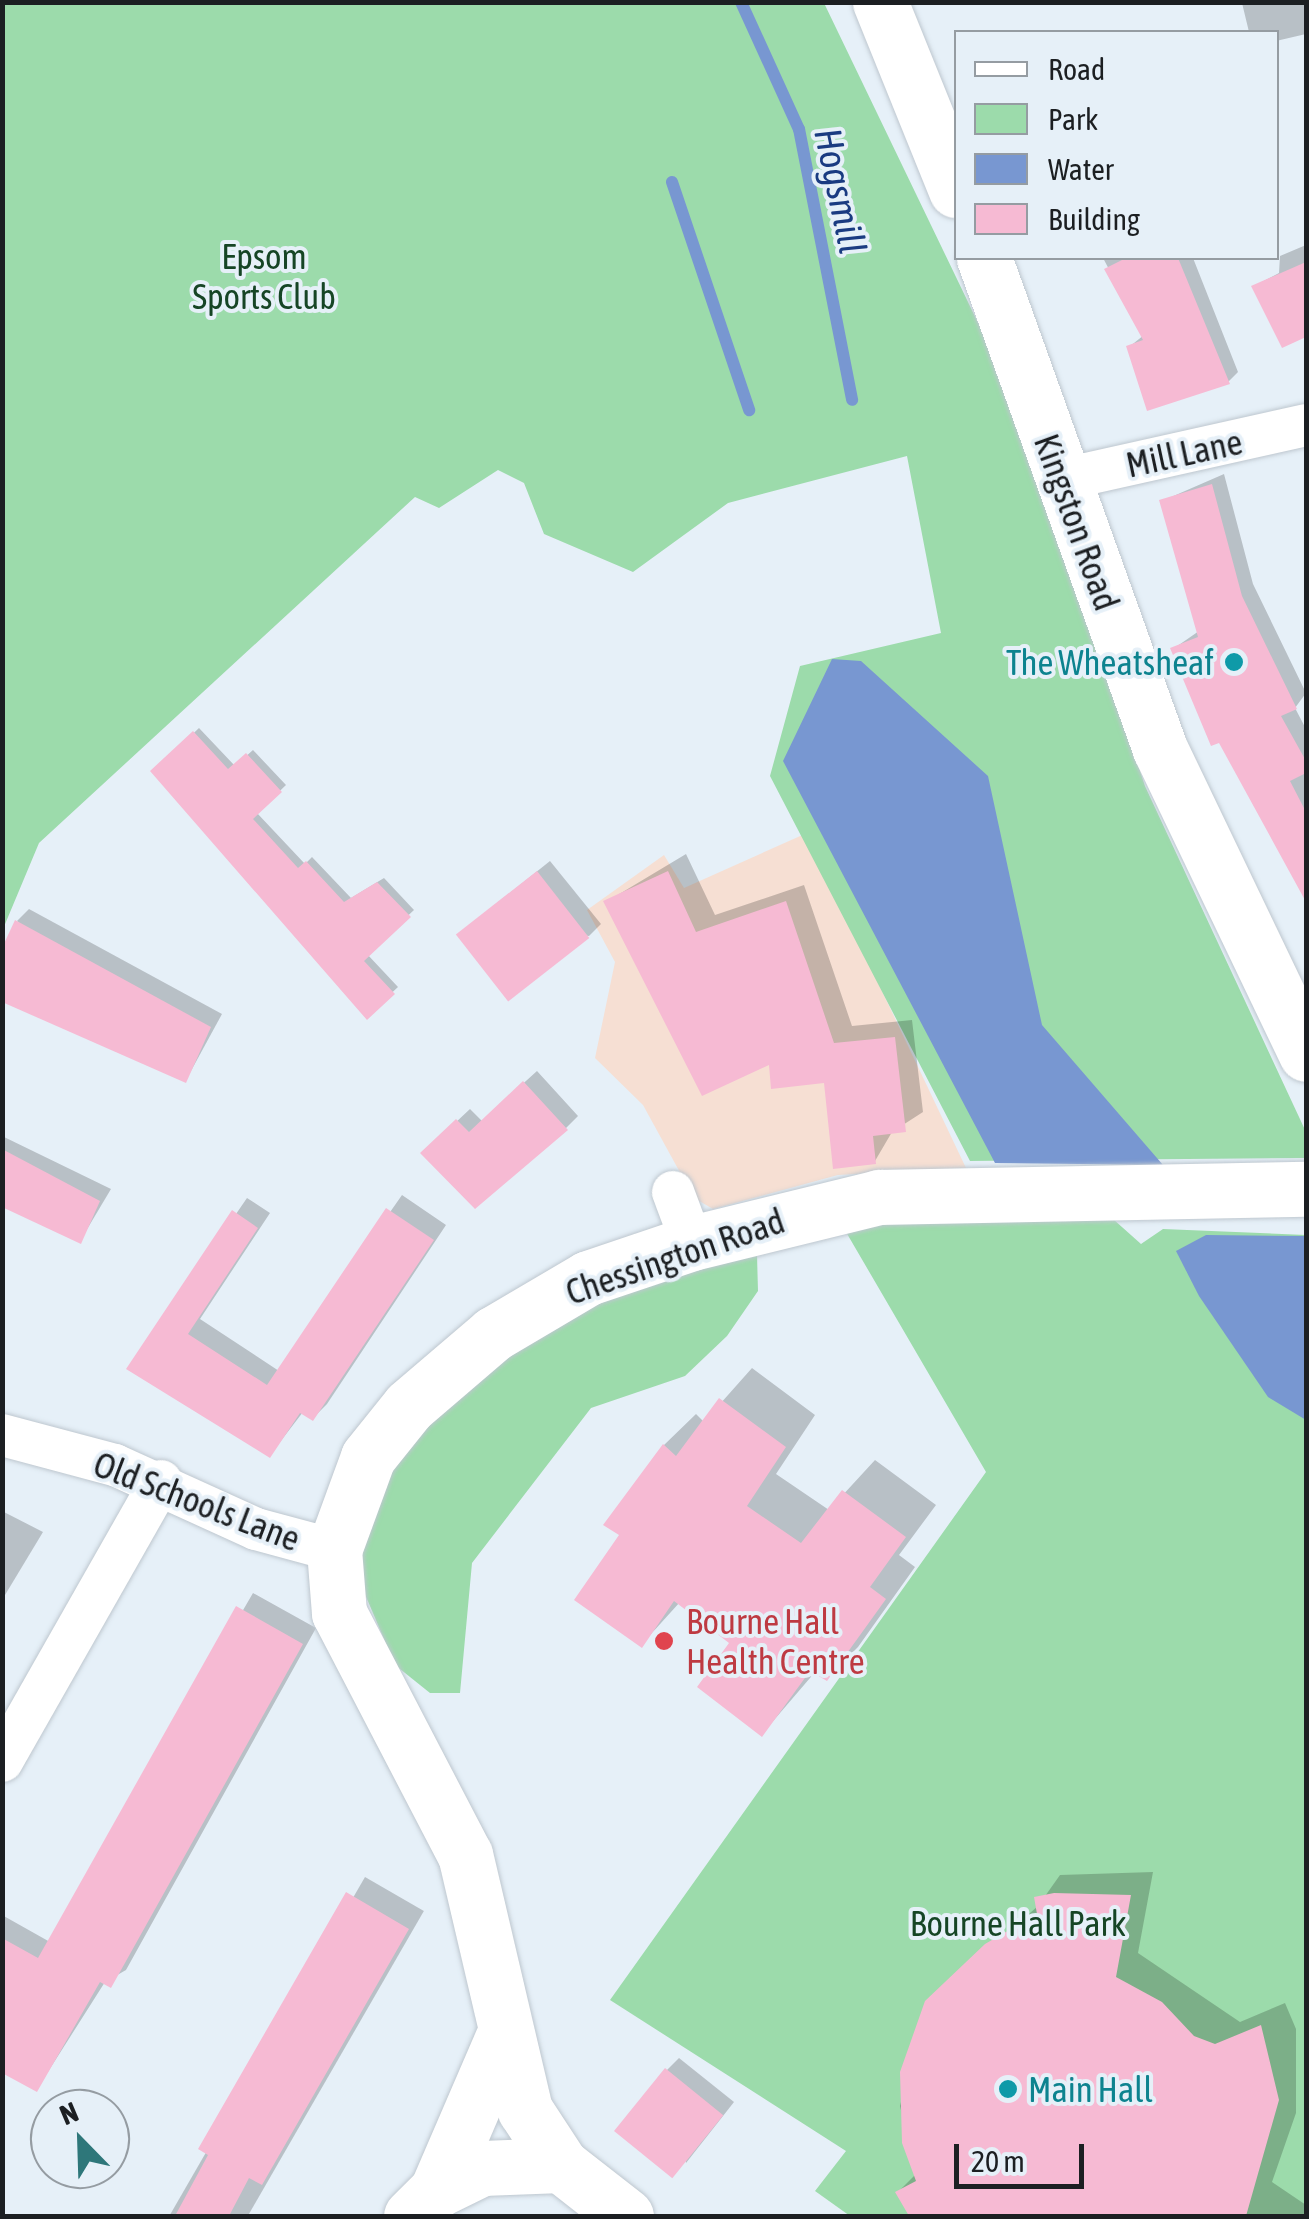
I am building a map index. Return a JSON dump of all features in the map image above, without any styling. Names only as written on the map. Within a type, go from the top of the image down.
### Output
[{"type":"main road","points":[[880,2],[954,185]]},
{"type":"main road","name":"Kingston Road","points":[[985,260],[1060,480],[1160,749],[1306,1054]]},
{"type":"main road","name":"Chessington Road","points":[[626,2216],[562,2165],[525,2110],[502,2040],[479,1895],[438,1796],[356,1654],[332,1584],[334,1550],[368,1457],[452,1366],[588,1278],[692,1243],[879,1197],[1306,1189]]},
{"type":"main road","points":[[424,2203],[502,2040]]},
{"type":"main road","points":[[424,2203],[503,2163],[562,2165]]},
{"type":"street","name":"Mill Lane","points":[[1060,480],[1306,424]]},
{"type":"street","points":[[673,1192],[692,1243]]},
{"type":"street","name":"Old Schools Lane","points":[[2,1436],[160,1481],[256,1529],[334,1550]]},
{"type":"street","points":[[2,1761],[160,1481]]},
{"type":"shaded area","points":[[807,833],[966,1168],[838,1175],[713,1209],[694,1198],[643,1105],[595,1058],[615,962],[587,910],[664,855],[684,888]]},
{"type":"green space","name":"Epsom Sports Club","points":[[2,3],[824,3],[1022,414],[1145,786],[1306,1132],[1306,1158],[970,1161],[770,776],[800,666],[941,633],[907,456],[728,503],[633,572],[544,534],[524,483],[498,470],[439,508],[415,497],[39,843],[3,929]]},
{"type":"green space","name":"Bourne Hall Park","points":[[934,1210],[1113,1219],[1141,1244],[1163,1229],[1306,1235],[1306,2216],[850,2216],[815,2191],[846,2151],[610,2000],[986,1472],[846,1232]]},
{"type":"green space","points":[[757,1255],[758,1291],[727,1336],[685,1376],[591,1408],[472,1563],[460,1693],[430,1693],[395,1665],[353,1566],[388,1466],[500,1346],[644,1279]]},
{"type":"water","points":[[832,659],[861,661],[988,776],[1042,1025],[1163,1165],[995,1163],[783,761]]},
{"type":"water","points":[[1206,1235],[1306,1236],[1306,1420],[1268,1397],[1199,1296],[1176,1251]]},
{"type":"building","points":[[1122,260],[1179,260],[1230,384],[1147,411],[1126,346],[1143,340],[1104,269]]},
{"type":"building","points":[[1306,262],[1306,337],[1282,348],[1251,286]]},
{"type":"building","points":[[1212,484],[1242,596],[1297,709],[1281,716],[1306,761],[1306,773],[1290,781],[1306,812],[1306,902],[1219,743],[1211,746],[1170,648],[1198,637],[1159,500]]},
{"type":"building","points":[[193,731],[228,769],[246,753],[282,792],[253,819],[298,868],[306,861],[344,902],[377,882],[411,917],[364,961],[395,994],[367,1020],[150,771]]},
{"type":"building","points":[[537,871],[589,938],[508,1001],[456,934]]},
{"type":"building","points":[[668,871],[696,932],[786,901],[834,1043],[895,1037],[906,1132],[873,1136],[876,1164],[833,1169],[824,1083],[771,1089],[769,1065],[702,1096],[603,901]]},
{"type":"building","points":[[15,920],[211,1027],[186,1083],[2,1002],[2,948]]},
{"type":"building","points":[[523,1081],[568,1130],[475,1209],[420,1153],[456,1119],[469,1132]]},
{"type":"building","points":[[2,1149],[100,1201],[81,1244],[2,1207]]},
{"type":"building","points":[[386,1208],[434,1240],[313,1421],[300,1413],[270,1458],[126,1369],[232,1210],[258,1228],[188,1334],[267,1385]]},
{"type":"building","name":"Bourne Hall Health Centre","points":[[719,1398],[786,1447],[747,1506],[801,1543],[842,1490],[906,1537],[870,1587],[886,1599],[827,1681],[810,1671],[762,1737],[697,1687],[729,1643],[674,1601],[642,1648],[574,1600],[619,1535],[603,1525],[663,1444],[676,1456]]},
{"type":"building","points":[[236,1606],[303,1644],[111,1988],[100,1982],[39,2089],[31,2089],[2,2073],[2,1938],[38,1958]]},
{"type":"building","points":[[346,1892],[409,1929],[262,2185],[249,2178],[229,2216],[175,2216],[208,2155],[198,2149]]},
{"type":"building","points":[[1054,1893],[1131,1895],[1116,1977],[1162,2002],[1194,2036],[1215,2044],[1261,2025],[1279,2100],[1246,2216],[909,2216],[895,2192],[916,2181],[902,2143],[900,2072],[925,2001],[985,1944],[1037,1914],[1034,1897]]},
{"type":"building","points":[[665,2068],[723,2115],[672,2178],[614,2131]]},
{"type":"waterway","name":"Hogsmill","points":[[741,2],[799,129],[852,400]]},
{"type":"waterway","points":[[672,182],[749,410]]},
{"type":"place","name":"The Wheatsheaf","points":[[1234,662]]},
{"type":"place","name":"Bourne Hall Health Centre","points":[[664,1641]]},
{"type":"place","name":"Main Hall","points":[[1008,2089]]}]
